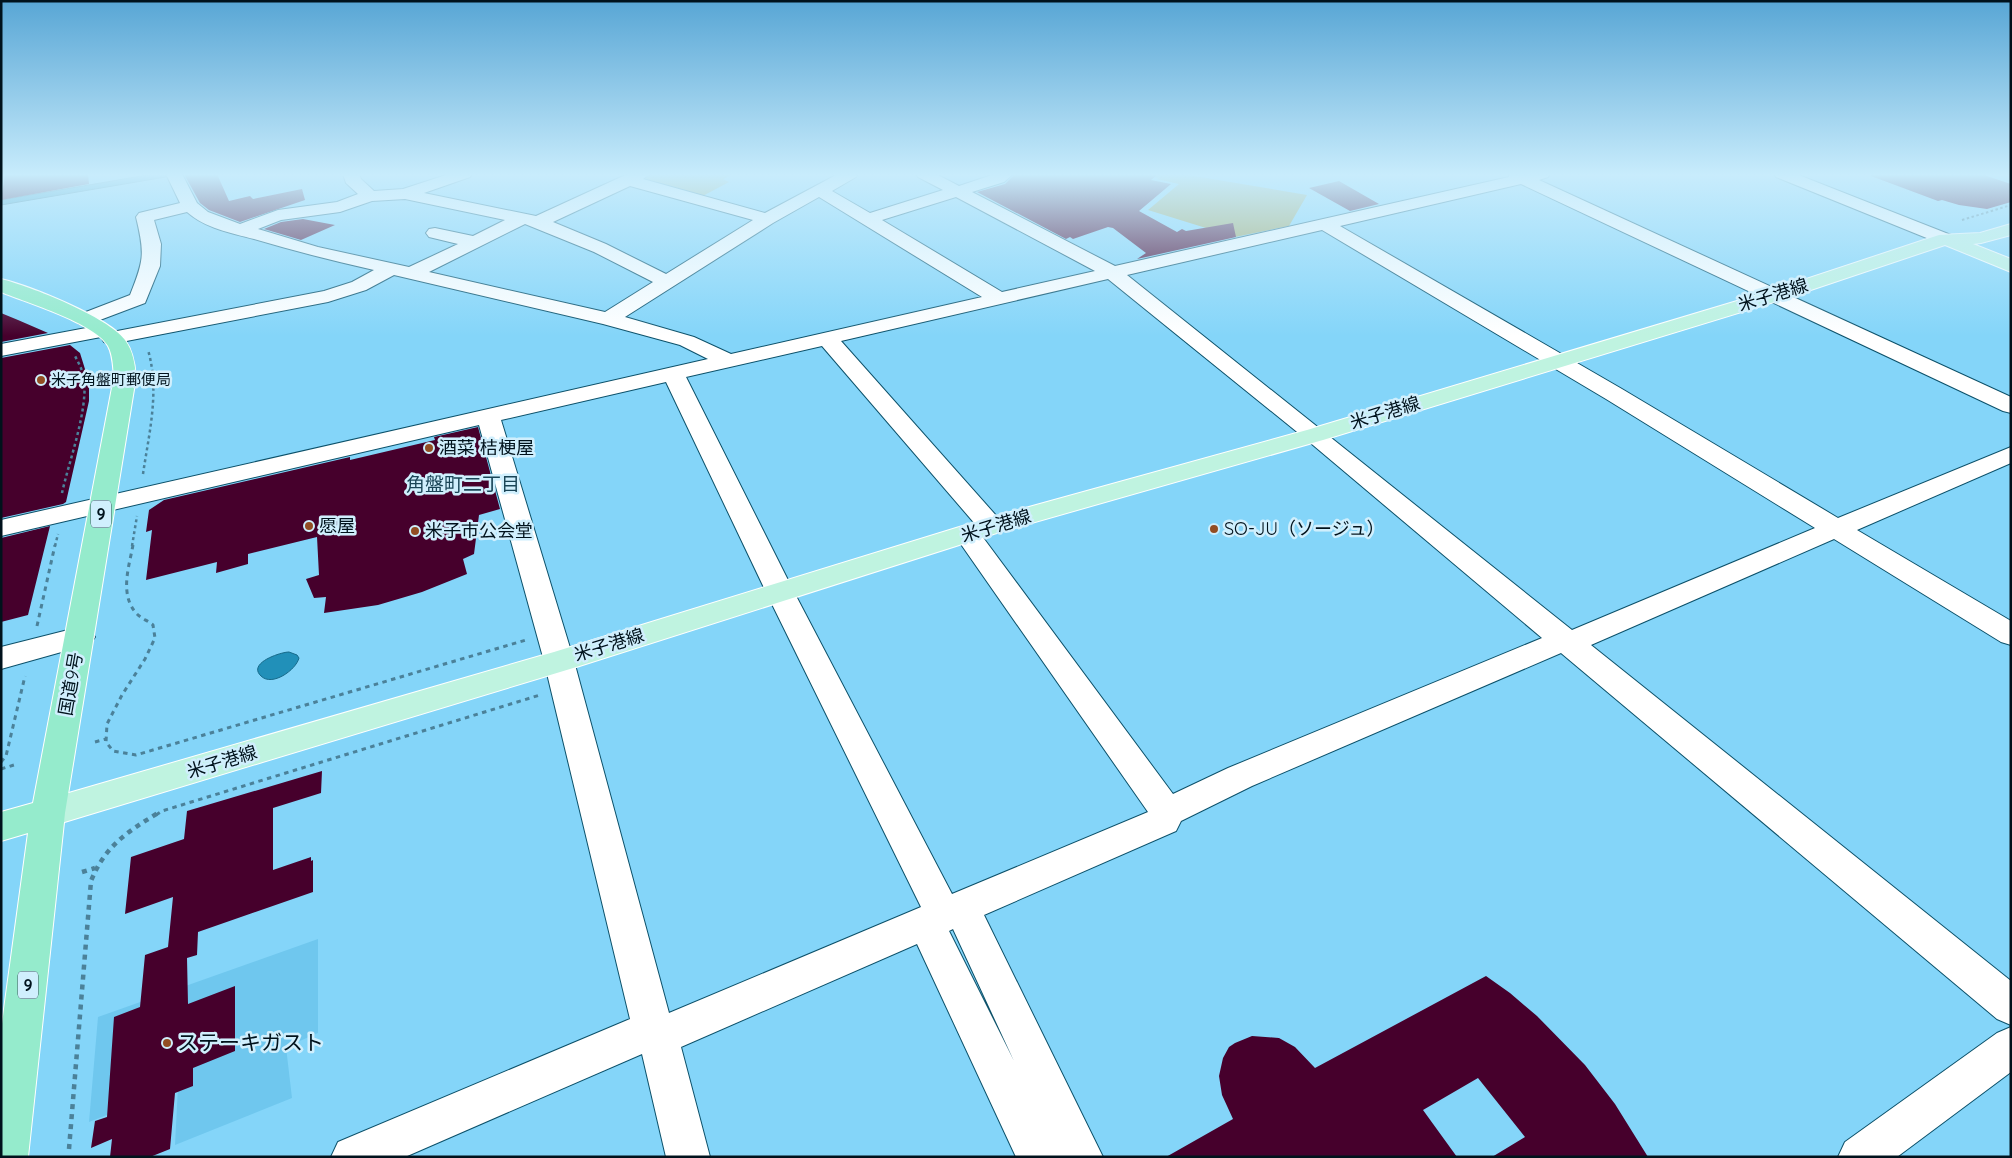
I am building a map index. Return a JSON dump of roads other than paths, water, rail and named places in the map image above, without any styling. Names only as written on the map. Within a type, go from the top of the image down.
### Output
[{"type":"highway","points":[[1,285],[100,329]]},
{"type":"highway","name":"国道9号","points":[[6,1157],[12,1028],[124,377],[124,364],[117,344],[100,329]]},
{"type":"highway","points":[[1,827],[48,813]]},
{"type":"main road","name":"米子港線","points":[[1946,239],[1962,228]]},
{"type":"main road","name":"米子港線","points":[[48,813],[559,661],[979,530],[1315,435],[1774,296],[1946,239],[1981,238],[2011,229]]},
{"type":"main road","points":[[1946,239],[2011,266]]},
{"type":"street","points":[[100,329],[138,299],[151,266],[152,244],[148,228]]},
{"type":"street","points":[[235,228],[314,250],[608,319],[687,341],[728,360]]},
{"type":"street","points":[[240,230],[245,228]]},
{"type":"street","points":[[1,350],[100,329],[328,296],[512,228]]},
{"type":"street","points":[[548,228],[600,248],[667,282]]},
{"type":"street","points":[[608,319],[753,228]]},
{"type":"street","points":[[883,228],[998,298]]},
{"type":"street","points":[[1030,228],[1111,272],[1315,435],[2011,1006]]},
{"type":"street","points":[[1,528],[1307,228]]},
{"type":"street","points":[[1332,228],[1557,361],[2011,636]]},
{"type":"street","points":[[1635,228],[1774,296],[2011,406]]},
{"type":"street","points":[[1918,228],[1946,239]]},
{"type":"street","points":[[435,234],[475,242]]},
{"type":"street","points":[[826,337],[979,530],[1166,816]]},
{"type":"street","points":[[673,374],[780,592],[944,916],[1081,1157]]},
{"type":"street","points":[[488,415],[559,661],[688,1157]]},
{"type":"street","points":[[353,1157],[944,916],[1166,816],[1240,777],[2011,454]]},
{"type":"street","points":[[14,662],[80,637]]},
{"type":"street","points":[[944,916],[1039,1157]]},
{"type":"street","points":[[1860,1157],[2011,1047]]},
{"type":"place","name":"米子角盤町郵便局","points":[[41,380]]},
{"type":"place","name":"酒菜 桔梗屋","points":[[429,448]]},
{"type":"place","name":"愿屋","points":[[309,526]]},
{"type":"place","name":"SO-JU（ソージュ）","points":[[1214,529]]},
{"type":"place","name":"米子市公会堂","points":[[415,531]]},
{"type":"place","name":"ステーキガスト","points":[[167,1043]]},
{"type":"district","name":"角盤町二丁目","points":[[463,484]]}]
